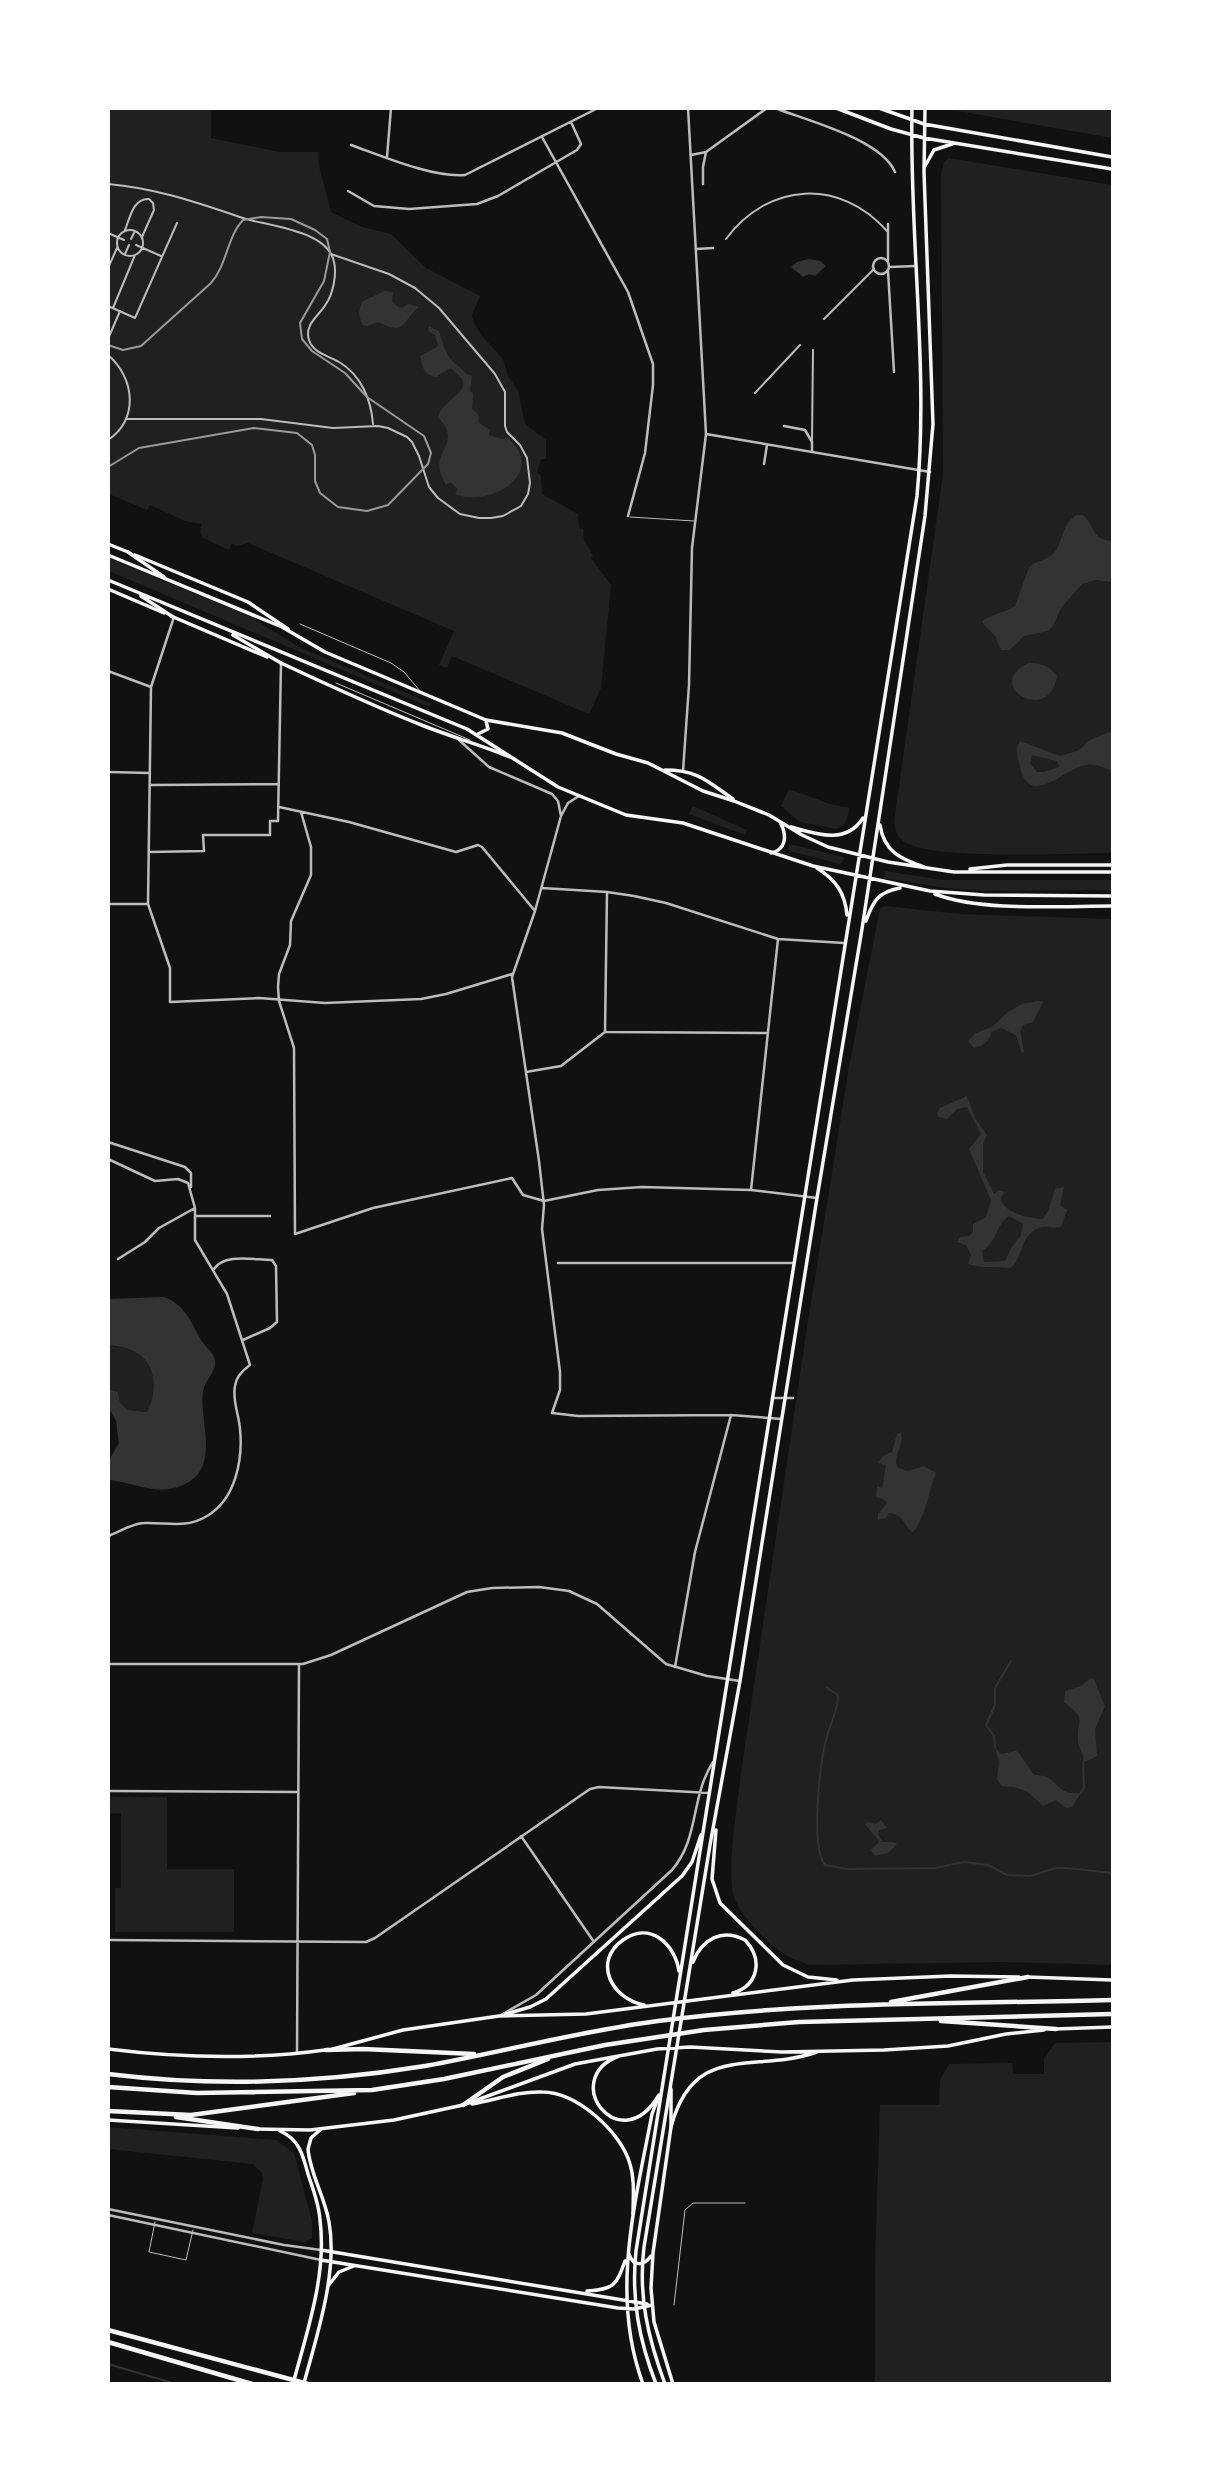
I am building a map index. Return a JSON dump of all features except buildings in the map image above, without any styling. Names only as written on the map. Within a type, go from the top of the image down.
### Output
[{"type":"highway","points":[[869,2005],[1028,1977]]},
{"type":"highway","points":[[108,2074],[221,2081],[306,2080],[378,2073],[657,2021],[755,2010],[1112,2000]]},
{"type":"highway","points":[[155,2114],[206,2113],[444,2079],[569,2052],[704,2030],[799,2022],[1112,2014]]},
{"type":"highway","points":[[902,2020],[1056,2029]]},
{"type":"highway","points":[[326,2050],[492,2053]]},
{"type":"highway","points":[[463,2105],[503,2077],[569,2052]]},
{"type":"highway","points":[[108,2087],[209,2093],[372,2090]]},
{"type":"highway","points":[[108,2111],[155,2114],[258,2129]]},
{"type":"highway","points":[[108,2330],[306,2384]]},
{"type":"highway","points":[[108,2342],[252,2384]]},
{"type":"main road","points":[[836,108],[924,138],[1112,169]]},
{"type":"main road","points":[[879,108],[924,124],[1112,157]]},
{"type":"main road","points":[[656,2384],[637,2322],[634,2274],[660,2093],[695,1891],[919,472],[922,413],[915,266],[912,108]]},
{"type":"main road","points":[[665,2384],[644,2315],[642,2264],[870,880],[930,472],[933,417],[924,172],[925,108]]},
{"type":"main road","points":[[924,172],[928,158],[934,150],[959,144]]},
{"type":"main road","points":[[108,544],[248,602],[325,652],[486,720],[562,733],[734,801],[780,821],[816,843],[873,859],[954,872],[1112,872]]},
{"type":"main road","points":[[128,552],[171,582]]},
{"type":"main road","points":[[108,555],[292,632]]},
{"type":"main road","points":[[108,580],[476,734],[546,780],[626,815],[693,826],[813,866],[905,887],[930,891],[1045,897],[1112,896]]},
{"type":"main road","points":[[108,589],[336,689],[520,762]]},
{"type":"main road","points":[[134,591],[174,617]]},
{"type":"main road","points":[[216,626],[281,663]]},
{"type":"main road","points":[[476,734],[487,731],[489,726],[486,720]]},
{"type":"main road","points":[[663,771],[684,771],[707,779],[734,801]]},
{"type":"main road","points":[[880,812],[882,836],[887,847],[902,859],[933,869]]},
{"type":"main road","points":[[787,826],[822,836],[838,835],[857,827],[866,813]]},
{"type":"main road","points":[[769,853],[778,851],[784,845],[785,836],[780,821]]},
{"type":"main road","points":[[954,872],[1007,865],[1112,865]]},
{"type":"main road","points":[[813,866],[831,878],[841,890],[848,924]]},
{"type":"main road","points":[[862,929],[875,898],[890,890],[905,887]]},
{"type":"main road","points":[[930,891],[969,904],[1112,906]]},
{"type":"main road","points":[[717,1819],[712,1879],[720,1903],[775,1958],[795,1972],[820,1979],[853,1980],[937,1976],[1112,1980]]},
{"type":"main road","points":[[499,2016],[530,2007],[546,1998],[682,1876],[692,1862],[704,1826]]},
{"type":"main road","points":[[653,2007],[632,2002],[621,1996],[612,1985],[609,1968],[613,1951],[624,1940],[638,1934],[655,1936],[674,1952],[680,1977]]},
{"type":"main road","points":[[690,1971],[697,1951],[706,1940],[720,1935],[738,1936],[746,1940],[754,1952],[756,1970],[747,1987],[721,1997]]},
{"type":"main road","points":[[108,2049],[181,2056],[297,2054],[326,2050],[403,2030],[499,2016],[586,2014],[853,1980]]},
{"type":"main road","points":[[463,2105],[575,2064],[627,2053],[690,2047],[840,2052],[948,2046],[1006,2034],[1112,2026]]},
{"type":"main road","points":[[671,2127],[680,2100],[699,2077],[717,2068],[821,2051]]},
{"type":"main road","points":[[627,2053],[603,2065],[597,2073],[594,2098],[601,2110],[608,2116],[623,2120],[642,2115],[651,2108],[660,2093]]},
{"type":"main road","points":[[671,2089],[671,2127],[653,2253],[652,2305],[673,2384]]},
{"type":"main road","points":[[108,2120],[280,2131],[322,2129],[394,2120],[528,2093],[550,2092],[580,2104],[623,2147],[632,2171],[633,2214]]},
{"type":"main road","points":[[643,2384],[632,2352],[627,2309],[627,2256],[652,2114],[660,2093]]},
{"type":"main road","points":[[306,2384],[331,2250],[326,2207],[308,2149],[312,2136],[322,2129]]},
{"type":"main road","points":[[280,2131],[293,2138],[302,2154],[319,2211],[321,2260],[313,2307],[293,2384]]},
{"type":"main road","points":[[628,2249],[630,2258],[638,2264],[648,2261],[653,2253]]},
{"type":"main road","points":[[321,2250],[652,2305]]},
{"type":"main road","points":[[581,2292],[614,2286],[627,2256]]},
{"type":"main road","points":[[321,2260],[627,2309],[652,2305]]},
{"type":"main road","points":[[325,2293],[339,2272],[360,2265]]},
{"type":"street","points":[[387,158],[391,108]]},
{"type":"street","points":[[351,145],[387,158],[456,176],[465,175],[598,108]]},
{"type":"street","points":[[684,771],[694,521],[706,434],[688,108]]},
{"type":"street","points":[[691,155],[706,152],[767,108]]},
{"type":"street","points":[[775,108],[871,145],[890,161],[895,172]]},
{"type":"street","points":[[348,191],[374,206],[409,209],[477,204],[498,196],[570,155],[581,144],[571,122]]},
{"type":"street","points":[[542,137],[628,292],[653,364],[645,453],[628,516]]},
{"type":"street","points":[[703,184],[706,152]]},
{"type":"street","points":[[108,184],[153,190],[304,234],[317,241],[331,254],[389,274],[415,288],[439,308],[495,374],[505,392],[507,432],[520,445],[527,458],[530,483],[525,501],[503,516],[479,518],[460,514],[438,498],[429,486],[419,456],[407,437],[388,428],[333,428],[293,422],[236,419],[127,419]]},
{"type":"street","points":[[149,199],[153,190]]},
{"type":"street","points":[[726,239],[734,228],[755,210],[779,198],[805,193],[845,200],[868,213],[887,232]]},
{"type":"street","points":[[108,268],[118,247],[118,237],[125,230],[137,202],[149,199]]},
{"type":"street","points":[[113,308],[136,254],[142,248],[142,237],[154,210],[149,199]]},
{"type":"street","points":[[108,306],[135,318],[177,223]]},
{"type":"street","points":[[888,223],[894,372]]},
{"type":"street","points":[[125,230],[135,230],[142,237]]},
{"type":"street","points":[[131,239],[135,230]]},
{"type":"street","points":[[108,233],[124,240]]},
{"type":"street","points":[[125,254],[129,245]]},
{"type":"street","points":[[136,245],[162,256]]},
{"type":"street","points":[[118,247],[125,254],[136,254]]},
{"type":"street","points":[[696,249],[713,248]]},
{"type":"street","points":[[331,254],[335,268],[330,294],[327,303],[312,321],[308,337],[314,349],[340,362],[361,382],[372,414],[373,426]]},
{"type":"street","points":[[824,319],[874,269],[878,258],[888,261]]},
{"type":"street","points":[[874,269],[880,274],[889,269],[915,266]]},
{"type":"street","points":[[108,339],[120,311]]},
{"type":"street","points":[[755,393],[800,345]]},
{"type":"street","points":[[812,453],[813,351]]},
{"type":"street","points":[[108,355],[120,368],[130,392],[127,419],[121,429],[108,440]]},
{"type":"street","points":[[784,426],[805,430],[812,442]]},
{"type":"street","points":[[706,434],[930,472]]},
{"type":"street","points":[[764,464],[767,445]]},
{"type":"street","points":[[174,617],[151,687],[148,904],[170,968],[170,1002],[238,998],[279,998],[326,1003],[421,999],[513,973]]},
{"type":"street","points":[[149,852],[204,851],[203,835],[270,835],[270,821],[278,821],[281,663]]},
{"type":"street","points":[[108,671],[151,687]]},
{"type":"street","points":[[448,734],[463,743],[489,767],[552,794],[558,801],[561,816]]},
{"type":"street","points":[[108,772],[150,773]]},
{"type":"street","points":[[150,785],[278,785]]},
{"type":"street","points":[[579,796],[568,803],[561,816],[535,911],[513,973],[544,1201],[542,1229],[560,1372],[561,1390],[552,1413],[578,1416],[731,1415],[782,1419]]},
{"type":"street","points":[[278,807],[349,822],[456,852],[473,845],[482,847],[535,911]]},
{"type":"street","points":[[301,812],[313,861],[307,889],[291,921],[289,945],[279,974],[279,998],[294,1048],[295,1234],[373,1208],[512,1178],[523,1195],[544,1201],[598,1190],[642,1187],[751,1190],[817,1198]]},
{"type":"street","points":[[542,888],[607,891],[666,903],[778,939],[845,943]]},
{"type":"street","points":[[605,1032],[607,891]]},
{"type":"street","points":[[108,904],[148,904]]},
{"type":"street","points":[[751,1190],[778,939]]},
{"type":"street","points":[[526,1072],[561,1066],[605,1032],[767,1033]]},
{"type":"street","points":[[108,1142],[185,1167],[191,1173],[195,1240],[227,1294],[250,1365],[243,1369],[235,1385],[241,1447],[234,1481],[215,1511],[197,1521],[173,1525],[142,1523],[108,1536]]},
{"type":"street","points":[[108,1159],[155,1181],[178,1179],[191,1187]]},
{"type":"street","points":[[118,1259],[145,1242],[159,1228],[195,1208]]},
{"type":"street","points":[[195,1216],[270,1216]]},
{"type":"street","points":[[214,1269],[218,1262],[226,1260],[272,1260],[276,1266],[277,1322],[270,1328],[242,1340]]},
{"type":"street","points":[[558,1263],[794,1263]]},
{"type":"street","points":[[772,1398],[793,1398]]},
{"type":"street","points":[[675,1668],[695,1552],[731,1415]]},
{"type":"street","points":[[108,1664],[299,1665],[331,1655],[467,1592],[492,1588],[539,1587],[569,1591],[597,1604],[658,1659],[675,1668],[740,1681]]},
{"type":"street","points":[[297,2054],[299,1665]]},
{"type":"street","points":[[499,2016],[536,1996],[679,1862],[690,1841],[704,1776],[715,1759]]},
{"type":"street","points":[[108,1940],[370,1940],[593,1788],[710,1793]]},
{"type":"street","points":[[108,1791],[298,1792]]},
{"type":"street","points":[[521,1836],[594,1942]]},
{"type":"street","points":[[108,2209],[321,2250]]},
{"type":"street","points":[[108,2215],[321,2260]]},
{"type":"lane","points":[[628,516],[635,519],[694,521]]},
{"type":"lane","points":[[300,624],[391,663],[404,672],[422,692]]},
{"type":"lane","points":[[337,683],[477,743]]},
{"type":"lane","points":[[674,2305],[685,2210],[693,2203],[746,2203]]},
{"type":"lane","points":[[155,2220],[149,2252],[186,2260],[193,2227]]},
{"type":"shaded area","points":[[109,109],[211,109],[211,138],[279,152],[318,152],[331,212],[362,227],[391,234],[426,268],[480,296],[472,315],[475,325],[503,359],[508,376],[518,391],[525,424],[546,440],[546,459],[541,459],[537,472],[541,476],[542,494],[578,514],[579,528],[583,529],[584,540],[593,556],[591,558],[611,585],[601,688],[589,714],[452,656],[447,668],[439,665],[454,631],[248,543],[237,546],[232,544],[229,550],[203,538],[200,531],[202,524],[185,521],[150,505],[147,510],[109,494]]},
{"type":"shaded area","points":[[947,109],[1112,109],[1112,138]]},
{"type":"shaded area","points":[[949,158],[1112,185],[1112,853],[970,854],[941,851],[903,841],[895,827],[943,474],[941,174],[944,162]]},
{"type":"shaded area","points":[[808,259],[820,261],[826,266],[815,276],[809,274],[803,277],[791,267]]},
{"type":"shaded area","points":[[385,291],[393,292],[392,301],[397,306],[402,308],[409,304],[419,307],[399,328],[378,322],[363,325],[359,313],[363,301]]},
{"type":"shaded area","points":[[429,326],[439,331],[450,358],[472,376],[472,409],[478,414],[479,423],[490,430],[489,435],[508,438],[519,451],[522,464],[518,475],[510,485],[498,492],[469,497],[455,494],[458,489],[450,482],[446,485],[440,473],[439,464],[448,436],[438,417],[441,410],[462,388],[463,382],[450,368],[436,377],[424,370],[420,356],[438,344],[435,335],[428,331]]},
{"type":"shaded area","points":[[1077,515],[1083,515],[1087,519],[1100,538],[1112,541],[1112,582],[1096,580],[1082,584],[1061,608],[1048,631],[1024,636],[1010,650],[1001,650],[995,636],[982,622],[1015,606],[1029,567],[1054,553],[1068,523]]},
{"type":"shaded area","points":[[108,558],[251,617],[299,647],[431,705],[427,706],[109,571]]},
{"type":"shaded area","points":[[1029,663],[1045,666],[1057,676],[1052,691],[1042,698],[1032,700],[1015,690],[1012,681],[1016,672]]},
{"type":"shaded area","points":[[1112,731],[1112,771],[1100,766],[1078,767],[1040,786],[1032,785],[1025,779],[1017,754],[1020,741],[1060,756],[1077,751],[1088,741]],"holes":[[[1032,755],[1057,761],[1059,767],[1044,772],[1037,772],[1030,763]]]},
{"type":"shaded area","points":[[789,789],[830,804],[850,808],[845,824],[837,829],[800,822],[781,806]]},
{"type":"shaded area","points":[[693,806],[747,830],[745,835],[689,814]]},
{"type":"shaded area","points":[[789,844],[843,857],[844,860],[840,864],[790,851]]},
{"type":"shaded area","points":[[885,871],[943,880],[1112,880],[1112,890],[982,891],[946,888],[884,878]]},
{"type":"shaded area","points":[[886,906],[959,914],[1112,919],[1112,1965],[1004,1962],[809,1965],[787,1956],[770,1943],[748,1920],[734,1897],[731,1871],[735,1818],[806,1334],[849,1067],[880,908]]},
{"type":"shaded area","points":[[1043,1002],[1033,1022],[1023,1025],[1020,1031],[1024,1051],[1022,1054],[1016,1035],[1001,1028],[991,1032],[988,1041],[977,1047],[974,1048],[968,1041],[1022,1004]]},
{"type":"shaded area","points":[[967,1096],[975,1118],[987,1135],[983,1143],[983,1172],[994,1194],[999,1190],[1005,1192],[1001,1198],[1007,1208],[1024,1216],[1043,1219],[1055,1189],[1064,1187],[1060,1205],[1067,1210],[1061,1227],[1042,1227],[1028,1236],[1018,1259],[1010,1268],[968,1264],[971,1255],[966,1245],[957,1242],[960,1237],[969,1236],[973,1232],[973,1224],[986,1217],[991,1200],[969,1149],[981,1134],[967,1107],[957,1109],[947,1119],[939,1117],[937,1113],[940,1108]],"holes":[[[1009,1216],[1023,1224],[1021,1235],[1005,1261],[984,1262],[982,1251],[1005,1219]]]},
{"type":"shaded area","points":[[163,1297],[186,1314],[215,1362],[203,1392],[206,1454],[203,1465],[197,1475],[187,1483],[157,1489],[109,1480],[109,1460],[119,1443],[116,1421],[109,1408],[109,1389],[118,1392],[120,1402],[127,1410],[147,1412],[154,1386],[150,1368],[140,1355],[126,1348],[109,1345],[108,1299]]},
{"type":"shaded area","points":[[108,1345],[131,1350],[146,1361],[154,1386],[147,1412],[127,1410],[120,1402],[118,1392],[109,1389]]},
{"type":"shaded area","points":[[901,1433],[897,1467],[907,1471],[924,1466],[936,1473],[924,1511],[913,1532],[894,1514],[889,1513],[886,1518],[878,1520],[878,1514],[887,1503],[876,1497],[877,1486],[882,1488],[886,1465],[878,1463],[884,1455],[892,1452],[897,1434]]},
{"type":"shaded area","points":[[1091,1678],[1094,1679],[1105,1706],[1095,1729],[1097,1756],[1083,1763],[1078,1741],[1080,1720],[1064,1702],[1065,1691],[1081,1686]]},
{"type":"shaded area","points":[[995,1747],[1001,1754],[1016,1751],[1033,1774],[1048,1778],[1066,1792],[1081,1793],[1072,1807],[1066,1808],[1056,1800],[1043,1806],[1028,1792],[1001,1786],[997,1779],[999,1762]]},
{"type":"shaded area","points":[[109,1797],[167,1797],[167,1869],[234,1869],[234,1932],[115,1932],[115,1888],[121,1888],[121,1813],[109,1813]]},
{"type":"shaded area","points":[[881,1820],[887,1828],[879,1830],[878,1834],[883,1842],[897,1844],[888,1853],[875,1856],[871,1850],[879,1841],[865,1824],[876,1824]]},
{"type":"shaded area","points":[[1112,2042],[1112,2383],[875,2383],[875,2263],[880,2105],[939,2105],[940,2080],[949,2064],[1012,2063],[1013,2074],[1044,2074],[1044,2058],[1055,2043]]},
{"type":"shaded area","points":[[108,2127],[276,2140],[294,2153],[312,2221],[312,2238],[304,2242],[252,2233],[263,2179],[262,2173],[253,2164],[109,2149]]},
{"type":"waterway","points":[[995,1747],[994,1736],[986,1725],[995,1705],[995,1688],[1011,1661]]},
{"type":"waterway","points":[[827,1688],[837,1694],[838,1698],[826,1740],[819,1785],[818,1841],[825,1865],[848,1869],[935,1868],[964,1862],[988,1865],[1007,1875],[1030,1876],[1056,1868],[1112,1873]]},
{"type":"waterway","points":[[1081,1793],[1084,1787],[1083,1763]]},
{"type":"waterway","points":[[108,2364],[176,2384]]},
{"type":"railway","points":[[108,345],[123,350],[141,346],[211,283],[221,268],[234,234],[243,220],[261,217],[291,219],[327,239],[330,252],[324,281],[300,323],[302,339],[312,351],[345,373],[367,397],[424,436],[431,453],[428,464],[388,505],[367,511],[338,507],[320,493],[315,481],[315,455],[312,445],[297,433],[254,428],[139,448],[108,467]]}]
